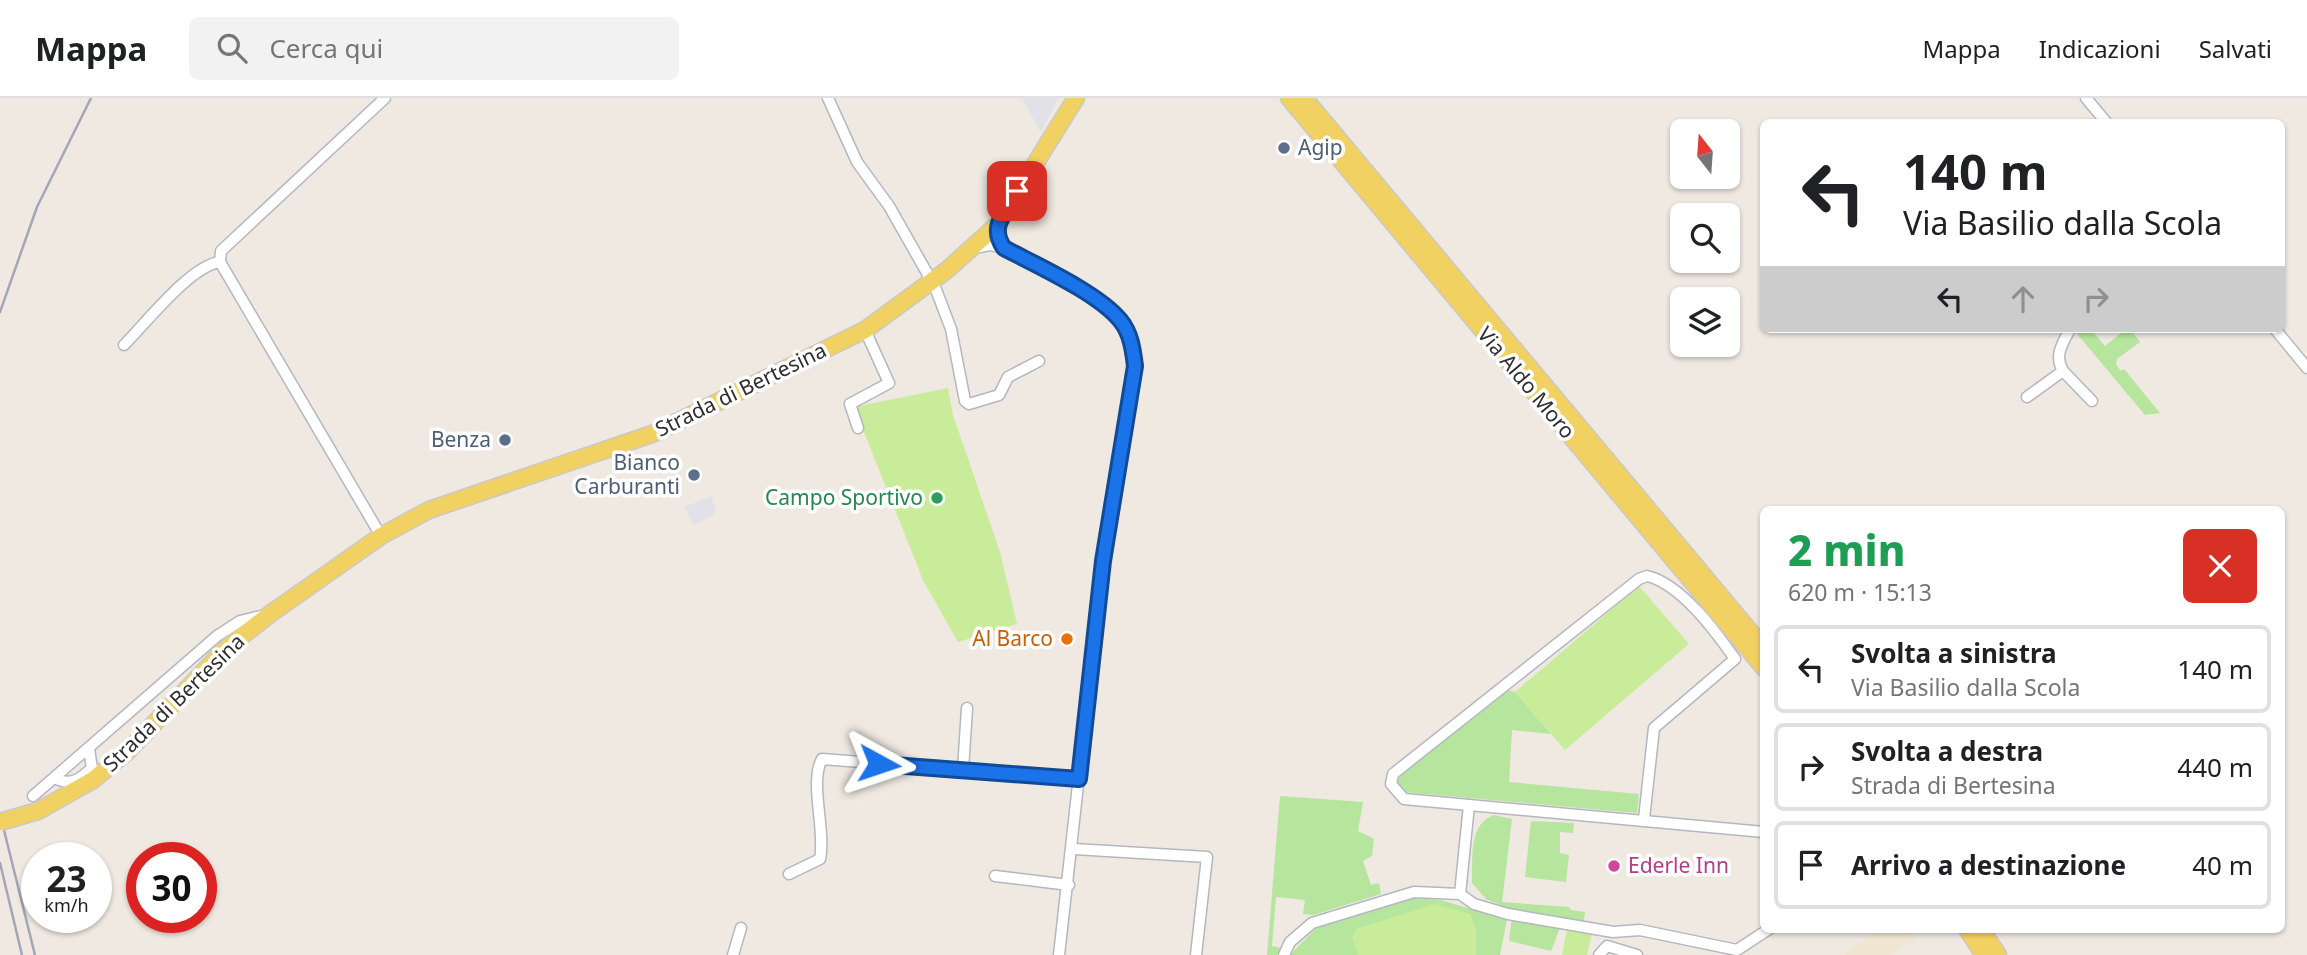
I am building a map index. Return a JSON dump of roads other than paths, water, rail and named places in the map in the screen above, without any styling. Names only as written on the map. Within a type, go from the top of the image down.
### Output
[{"type":"main road","name":"Strada di Bertesina","points":[[931,278],[983,243],[1076,98]]},
{"type":"main road","name":"Via Aldo Moro","points":[[1289,98],[1760,663]]},
{"type":"main road","name":"Via Aldo Moro","points":[[1304,98],[1760,643]]},
{"type":"main road","name":"Strada di Bertesina","points":[[0,822],[35,804],[85,785],[128,751],[223,651],[270,614],[381,536],[429,510],[652,434],[865,330],[931,278],[998,217]]},
{"type":"main road","points":[[1970,933],[1984,955]]},
{"type":"main road","points":[[1984,933],[1998,955]]},
{"type":"street","points":[[381,536],[220,262],[221,251],[385,98]]},
{"type":"street","points":[[828,98],[857,162],[890,206],[931,278],[951,329],[965,401],[969,404],[999,395],[1013,372],[1039,360]]},
{"type":"street","points":[[2086,98],[2104,119]]},
{"type":"street","points":[[998,217],[997,238],[1004,248]]},
{"type":"street","points":[[983,243],[1004,248],[1106,306],[1122,321],[1132,342],[1135,366],[1103,561],[1074,849],[1059,955]]},
{"type":"street","points":[[124,345],[194,275],[208,264],[220,262]]},
{"type":"street","points":[[858,428],[850,404],[889,383],[865,330]]},
{"type":"street","points":[[2068,333],[2058,362],[2063,371],[2092,401]]},
{"type":"street","points":[[2278,333],[2307,368]]},
{"type":"street","points":[[2062,344],[2072,351]]},
{"type":"street","points":[[2027,397],[2063,371]]},
{"type":"street","points":[[1644,819],[1654,728],[1735,659],[1717,634],[1676,592],[1647,576],[1639,579],[1393,774],[1391,784],[1405,799],[1760,832]]},
{"type":"street","name":"Strada di Bertesina","points":[[35,804],[56,779],[217,636],[240,621],[270,614]]},
{"type":"street","points":[[963,770],[967,708]]},
{"type":"street","points":[[56,779],[66,783],[80,779],[93,768],[89,749]]},
{"type":"street","points":[[789,874],[820,859],[822,838],[818,773],[822,759],[1079,779]]},
{"type":"street","points":[[1460,894],[1469,804]]},
{"type":"street","points":[[1074,849],[1207,857],[1196,955]]},
{"type":"street","points":[[995,876],[1069,885]]},
{"type":"street","points":[[1284,955],[1290,942],[1312,923],[1415,892],[1460,894],[1474,904],[1508,914],[1613,932],[1640,930],[1739,953],[1764,933]]},
{"type":"street","points":[[733,955],[741,928]]},
{"type":"street","points":[[1599,955],[1607,946],[1613,932]]},
{"type":"street","points":[[1607,946],[1637,955]]},
{"type":"railway","points":[[0,312],[37,207],[91,98]]},
{"type":"railway","points":[[0,814],[35,955]]},
{"type":"railway","points":[[0,863],[22,955]]},
{"type":"place","name":"Agip","points":[[1284,148]]},
{"type":"place","name":"Benza","points":[[505,440]]},
{"type":"place","name":"Bianco Carburanti","points":[[694,475]]},
{"type":"place","name":"Campo Sportivo","points":[[937,498]]},
{"type":"place","name":"Al Barco","points":[[1067,639]]},
{"type":"place","name":"Ederle Inn","points":[[1614,866]]}]
